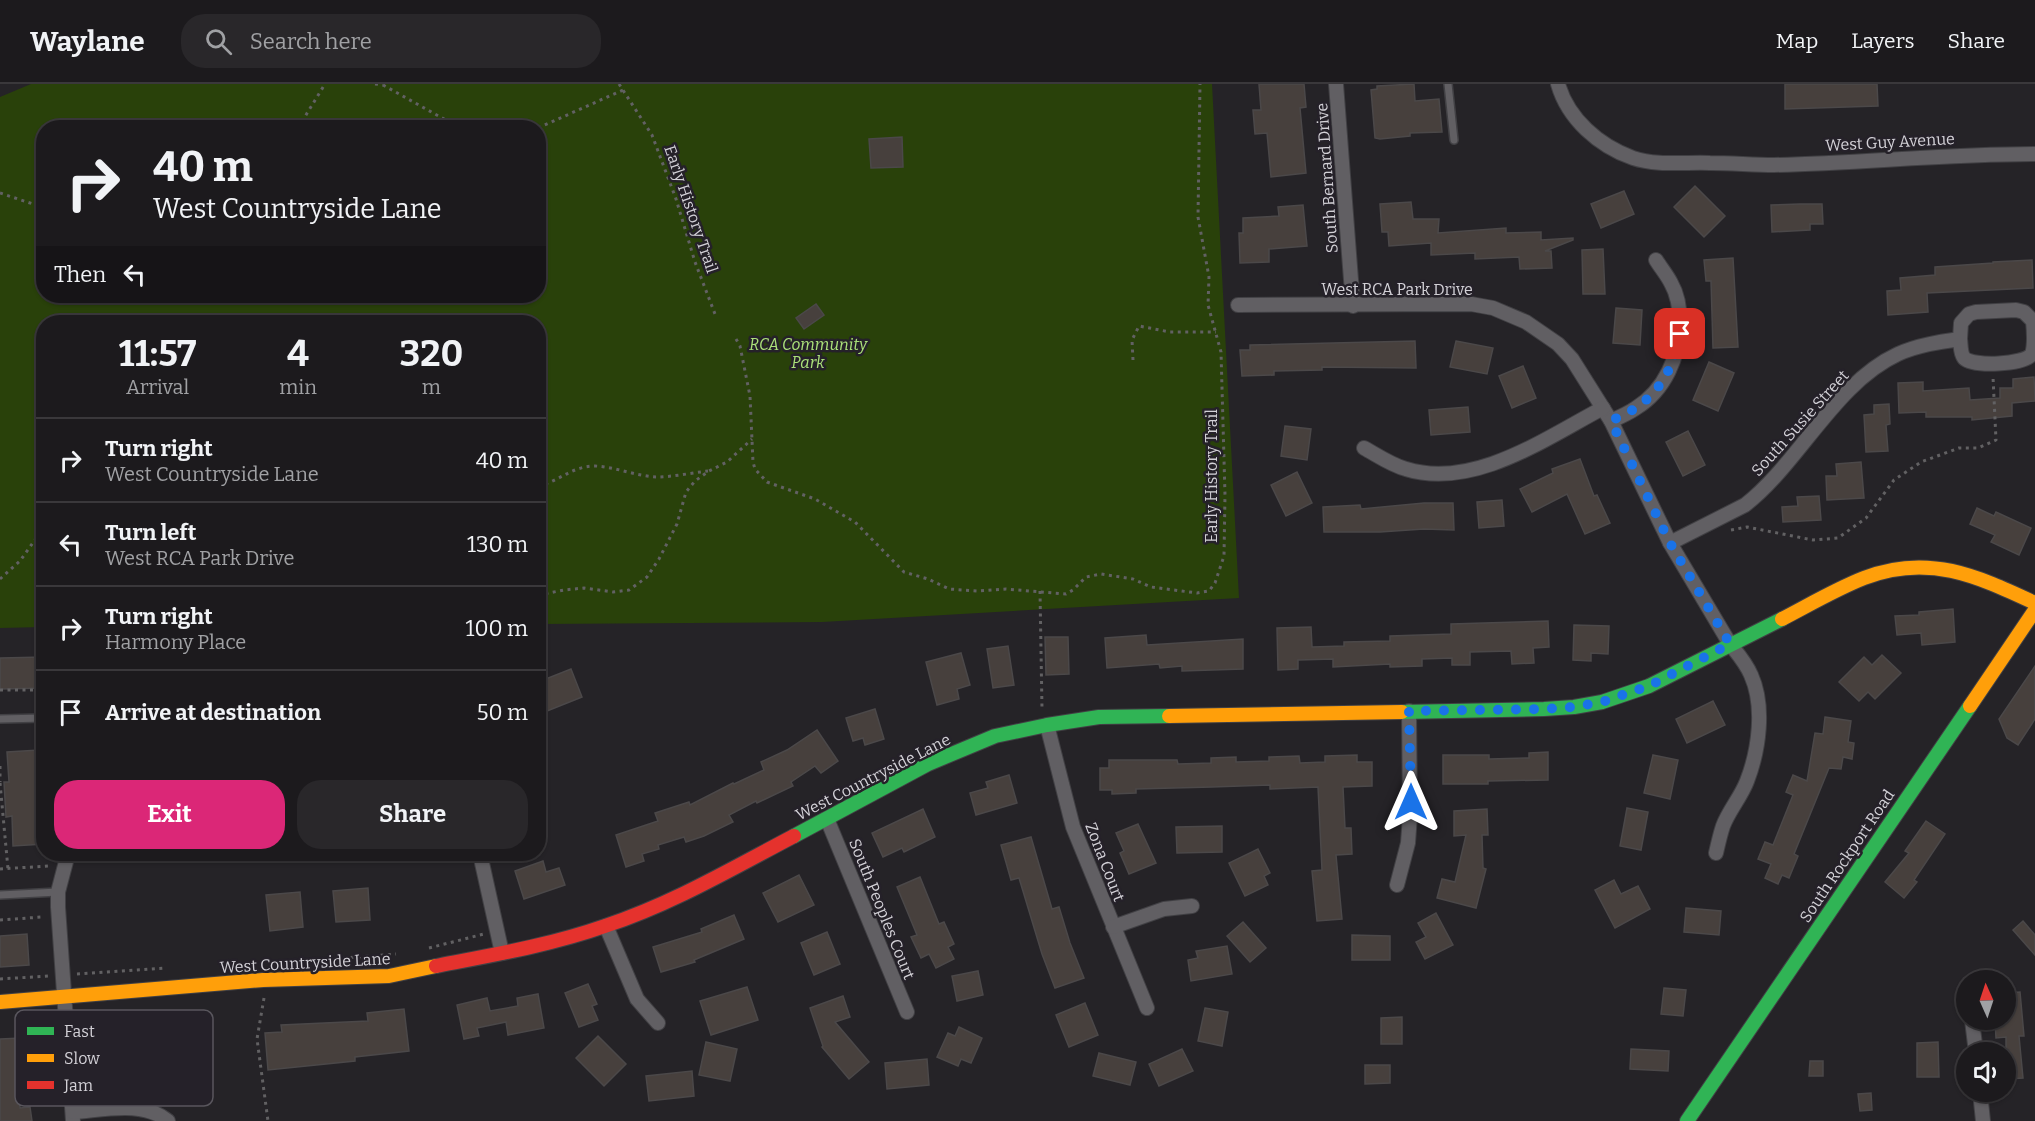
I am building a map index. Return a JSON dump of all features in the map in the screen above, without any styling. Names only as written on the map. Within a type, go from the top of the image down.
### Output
[{"type":"street","name":"South Bernard Drive","points":[[1336,84],[1353,306]]},
{"type":"street","name":"West Guy Avenue","points":[[1558,84],[1562,98],[1587,131],[1607,146],[1634,159],[1655,162],[1775,165],[1970,154],[2035,154]]},
{"type":"street","points":[[1611,421],[1637,407],[1656,390],[1671,366],[1677,351],[1680,316],[1677,299],[1672,285],[1656,260]]},
{"type":"street","name":"West RCA Park Drive","points":[[1238,305],[1471,304],[1511,315],[1543,332],[1558,344],[1584,376],[1611,421],[1670,543],[1730,644],[1752,676],[1756,691],[1758,729],[1747,780],[1724,824],[1716,853]]},
{"type":"street","points":[[2016,310],[2024,312],[2033,321],[2035,347],[2027,359],[2020,362],[1977,363],[1965,358],[1961,352],[1960,339],[1961,323],[1969,314],[2016,310]]},
{"type":"street","name":"South Susie Street","points":[[1670,543],[1753,499],[1774,478],[1845,394],[1874,368],[1897,354],[1927,344],[1960,339]]},
{"type":"street","points":[[1364,448],[1405,469],[1418,472],[1454,473],[1487,467],[1506,459],[1603,408]]},
{"type":"street","name":"West Countryside Lane","points":[[0,1002],[263,981],[389,976],[502,953],[606,926],[683,895],[928,764],[995,736],[1047,725],[1099,717],[1544,709],[1602,702],[1649,686],[1863,578],[1878,572],[1904,568],[1923,566],[1959,571],[1978,577],[2035,603]]},
{"type":"street","name":"South Rockport Road","points":[[1687,1121],[2035,610]]},
{"type":"street","points":[[1397,885],[1408,843],[1410,815],[1409,711]]},
{"type":"street","name":"Zona Court","points":[[1047,725],[1073,827],[1147,1008]]},
{"type":"street","name":"South Peoples Court","points":[[827,819],[907,1012]]},
{"type":"street","points":[[66,861],[58,892],[66,1010]]},
{"type":"street","points":[[482,861],[502,953]]},
{"type":"street","points":[[1113,927],[1164,909],[1192,906]]},
{"type":"street","points":[[606,926],[637,999],[658,1023]]},
{"type":"street","points":[[1981,1102],[1983,1121]]},
{"type":"street","points":[[73,1116],[134,1108],[150,1110],[168,1121]]},
{"type":"lane","points":[[1448,84],[1454,140]]},
{"type":"lane","points":[[0,719],[36,718]]},
{"type":"lane","points":[[0,895],[58,892]]},
{"type":"path","points":[[303,120],[325,84]]},
{"type":"path","points":[[375,84],[384,85],[446,120]]},
{"type":"path","name":"Early History Trail","points":[[619,84],[652,135],[715,314]]},
{"type":"path","name":"Early History Trail","points":[[736,339],[740,346],[750,396],[755,469],[767,483],[815,499],[855,522],[904,572],[928,579],[949,589],[1040,591],[1066,594],[1086,577],[1101,574],[1133,579],[1151,587],[1197,593],[1209,591],[1215,583],[1224,556],[1225,495],[1221,352],[1208,305],[1209,277],[1198,217],[1200,84]]},
{"type":"path","points":[[546,124],[623,90]]},
{"type":"path","points":[[0,193],[33,204],[36,203]]},
{"type":"path","points":[[1133,360],[1132,340],[1139,326],[1170,332],[1216,332]]},
{"type":"path","points":[[1724,532],[1747,527],[1813,540],[1838,538],[1866,518],[1894,480],[1921,462],[1959,448],[1978,448],[1996,440],[1992,363]]},
{"type":"path","points":[[546,593],[584,588],[613,592],[629,590],[647,577],[677,524],[686,492],[695,481],[727,462],[752,439]]},
{"type":"path","points":[[546,484],[554,482],[566,472],[594,466],[622,469],[655,477],[709,471]]},
{"type":"path","points":[[0,579],[20,561],[36,538]]},
{"type":"path","points":[[1040,591],[1041,706],[1047,725]]},
{"type":"path","points":[[0,690],[36,690]]},
{"type":"path","points":[[0,766],[8,869]]},
{"type":"path","points":[[0,869],[48,866]]},
{"type":"path","points":[[0,920],[42,917]]},
{"type":"path","points":[[0,980],[46,976]]},
{"type":"path","points":[[264,999],[257,1039],[268,1121]]},
{"type":"green space","name":"RCA Community Park","points":[[31,84],[1212,84],[1239,598],[822,622],[546,624],[546,315],[36,315],[36,627],[0,628],[0,97]]},
{"type":"building","points":[[1259,84],[1304,84],[1306,107],[1300,108],[1306,173],[1271,177],[1267,133],[1255,134],[1253,110],[1261,110]]},
{"type":"building","points":[[1414,84],[1415,101],[1439,99],[1442,132],[1410,133],[1410,136],[1375,138],[1371,90],[1377,89],[1377,86]]},
{"type":"building","points":[[1785,84],[1877,84],[1878,106],[1785,109]]},
{"type":"building","points":[[902,137],[903,167],[871,168],[869,139]]},
{"type":"building","points":[[1695,186],[1725,216],[1704,237],[1674,207]]},
{"type":"building","points":[[1624,191],[1634,214],[1601,228],[1591,204]]},
{"type":"building","points":[[1411,202],[1413,219],[1439,219],[1438,233],[1506,228],[1506,233],[1541,232],[1541,240],[1573,238],[1573,240],[1545,251],[1551,251],[1552,268],[1520,269],[1519,257],[1475,259],[1475,253],[1431,255],[1431,243],[1389,246],[1388,232],[1382,232],[1380,204]]},
{"type":"building","points":[[1822,204],[1823,224],[1810,224],[1810,230],[1772,232],[1771,205]]},
{"type":"building","points":[[1303,205],[1307,246],[1269,249],[1269,262],[1240,263],[1239,233],[1243,233],[1243,218],[1279,216],[1278,207]]},
{"type":"building","points":[[1603,249],[1605,294],[1583,294],[1582,250]]},
{"type":"building","points":[[1733,258],[1738,347],[1713,348],[1711,281],[1706,281],[1704,260]]},
{"type":"building","points":[[2032,260],[2033,288],[1927,293],[1928,312],[1888,315],[1887,291],[1901,290],[1900,278],[1935,275],[1935,267]]},
{"type":"building","points":[[816,304],[824,315],[804,329],[796,318]]},
{"type":"building","points":[[1616,308],[1642,310],[1640,345],[1613,343]]},
{"type":"building","points":[[1415,341],[1416,368],[1322,367],[1322,370],[1274,371],[1274,375],[1242,376],[1240,350],[1250,350],[1250,345]]},
{"type":"building","points":[[1456,341],[1493,348],[1487,374],[1450,367]]},
{"type":"building","points":[[1709,362],[1734,373],[1718,411],[1693,400]]},
{"type":"building","points":[[1523,366],[1536,398],[1512,408],[1499,376]]},
{"type":"building","points":[[2034,377],[2035,401],[2012,403],[2012,416],[1972,420],[1972,417],[1926,417],[1926,412],[1899,413],[1898,383],[1923,382],[1923,391],[1969,388],[1970,400],[2000,398],[2000,388],[2013,388],[2013,379]]},
{"type":"building","points":[[1889,404],[1890,424],[1886,425],[1888,451],[1866,452],[1864,415],[1874,414],[1874,405]]},
{"type":"building","points":[[1468,407],[1470,432],[1431,435],[1429,410]]},
{"type":"building","points":[[1285,426],[1311,429],[1307,460],[1281,456]]},
{"type":"building","points":[[1688,431],[1705,465],[1683,476],[1666,442]]},
{"type":"building","points":[[1580,459],[1594,496],[1597,495],[1610,523],[1585,534],[1567,494],[1532,512],[1520,489],[1553,473],[1552,469]]},
{"type":"building","points":[[1861,462],[1864,498],[1827,500],[1826,476],[1837,476],[1836,464]]},
{"type":"building","points":[[1297,472],[1312,503],[1286,516],[1271,485]]},
{"type":"building","points":[[1819,496],[1821,520],[1783,522],[1782,507],[1798,506],[1797,497]]},
{"type":"building","points":[[1502,500],[1504,526],[1479,528],[1477,502]]},
{"type":"building","points":[[1424,503],[1453,503],[1454,530],[1324,532],[1323,507],[1360,505],[1361,509]]},
{"type":"building","points":[[1977,508],[1994,516],[1996,512],[2031,528],[2019,555],[1991,542],[1995,535],[1970,524]]},
{"type":"building","points":[[1953,609],[1955,642],[1922,645],[1921,633],[1897,635],[1895,616],[1919,615],[1919,612]]},
{"type":"building","points":[[1548,621],[1549,647],[1533,648],[1534,663],[1512,664],[1511,651],[1470,652],[1470,665],[1452,665],[1452,658],[1422,659],[1422,666],[1390,667],[1390,664],[1333,667],[1333,659],[1298,660],[1298,669],[1278,670],[1277,628],[1311,627],[1312,647],[1344,646],[1344,642],[1390,641],[1390,636],[1451,634],[1451,624]]},
{"type":"building","points":[[1574,625],[1609,626],[1608,654],[1591,653],[1591,661],[1573,660]]},
{"type":"building","points":[[1146,635],[1147,645],[1243,639],[1243,669],[1182,671],[1182,666],[1160,668],[1159,664],[1107,668],[1105,638]]},
{"type":"building","points":[[1045,637],[1068,637],[1069,674],[1046,675]]},
{"type":"building","points":[[1008,646],[1014,685],[993,688],[987,649]]},
{"type":"building","points":[[961,653],[970,685],[957,689],[959,699],[937,705],[926,662]]},
{"type":"building","points":[[1882,655],[1901,673],[1875,699],[1868,692],[1859,701],[1839,682],[1864,657],[1872,665]]},
{"type":"building","points":[[36,657],[36,688],[0,689],[0,658]]},
{"type":"building","points":[[2035,666],[2035,719],[2018,745],[2007,738],[1999,719]]},
{"type":"building","points":[[571,669],[582,697],[546,711],[546,679]]},
{"type":"building","points":[[1713,701],[1725,725],[1687,743],[1676,719]]},
{"type":"building","points":[[875,709],[884,739],[865,745],[863,738],[853,741],[846,718]]},
{"type":"building","points":[[1825,717],[1851,721],[1848,742],[1854,743],[1852,759],[1843,757],[1841,769],[1829,768],[1794,854],[1798,856],[1789,878],[1782,875],[1778,884],[1765,878],[1771,864],[1758,859],[1765,842],[1773,845],[1793,795],[1786,792],[1793,775],[1807,781],[1815,733],[1823,734]]},
{"type":"building","points":[[817,730],[838,761],[821,773],[815,766],[791,782],[793,786],[729,815],[733,822],[686,842],[684,837],[658,845],[659,849],[642,854],[644,861],[626,867],[616,835],[658,821],[655,813],[689,802],[690,805],[764,770],[761,762],[787,750]]},
{"type":"building","points":[[36,750],[36,845],[13,846],[12,816],[6,817],[4,782],[9,782],[7,752]]},
{"type":"building","points":[[1548,752],[1548,780],[1443,784],[1443,755],[1489,755],[1489,759],[1529,758],[1529,753]]},
{"type":"building","points":[[1357,755],[1357,762],[1372,762],[1372,786],[1343,787],[1345,828],[1351,828],[1352,854],[1336,855],[1342,919],[1317,921],[1312,871],[1322,870],[1318,787],[1270,789],[1270,785],[1136,789],[1136,793],[1112,794],[1112,790],[1100,790],[1100,768],[1109,768],[1109,760],[1177,760],[1178,764],[1211,763],[1211,758],[1236,757],[1236,762],[1269,761],[1269,757],[1299,756],[1300,763],[1325,762],[1325,756]]},
{"type":"building","points":[[1653,755],[1678,760],[1670,799],[1644,793]]},
{"type":"building","points":[[1009,775],[1017,803],[976,815],[970,793],[988,788],[986,782]]},
{"type":"building","points":[[1627,808],[1648,812],[1641,850],[1620,846]]},
{"type":"building","points":[[923,809],[935,837],[904,852],[902,848],[883,857],[872,833]]},
{"type":"building","points":[[1487,809],[1488,835],[1482,835],[1483,868],[1486,869],[1476,908],[1437,898],[1442,879],[1455,882],[1466,835],[1454,836],[1454,811]]},
{"type":"building","points":[[1926,821],[1945,834],[1914,880],[1917,882],[1904,898],[1885,882],[1909,853],[1905,851]]},
{"type":"building","points":[[1138,824],[1156,863],[1129,874],[1120,853],[1124,851],[1116,833]]},
{"type":"building","points":[[1222,826],[1222,852],[1177,853],[1176,827]]},
{"type":"building","points":[[1031,837],[1052,909],[1059,907],[1084,978],[1055,988],[1019,878],[1011,880],[1001,845]]},
{"type":"building","points":[[1258,849],[1270,873],[1264,876],[1268,885],[1245,896],[1229,863]]},
{"type":"building","points":[[543,861],[546,872],[559,868],[565,885],[524,899],[515,871]]},
{"type":"building","points":[[799,875],[814,905],[778,922],[763,893]]},
{"type":"building","points":[[920,877],[939,924],[944,922],[954,944],[948,947],[954,959],[936,968],[929,954],[921,958],[911,937],[917,935],[897,887]]},
{"type":"building","points":[[1614,880],[1621,894],[1638,886],[1650,909],[1615,928],[1595,890]]},
{"type":"building","points":[[368,888],[370,920],[336,922],[333,891]]},
{"type":"building","points":[[300,892],[303,927],[270,931],[266,895]]},
{"type":"building","points":[[1686,908],[1721,911],[1719,935],[1684,932]]},
{"type":"building","points":[[1436,913],[1453,945],[1425,959],[1416,942],[1426,937],[1418,923]]},
{"type":"building","points":[[734,915],[744,939],[694,960],[695,962],[661,972],[653,947],[702,932],[701,929]]},
{"type":"building","points":[[2023,921],[2035,935],[2035,955],[2013,930]]},
{"type":"building","points":[[1243,922],[1266,948],[1250,962],[1227,936]]},
{"type":"building","points":[[827,932],[840,964],[814,975],[801,943]]},
{"type":"building","points":[[27,934],[29,965],[0,967],[0,936]]},
{"type":"building","points":[[1352,935],[1390,936],[1390,960],[1352,960]]},
{"type":"building","points":[[1227,946],[1232,974],[1191,981],[1188,960],[1198,958],[1196,951]]},
{"type":"building","points":[[978,971],[983,995],[957,1001],[952,976]]},
{"type":"building","points":[[588,984],[597,1004],[592,1006],[598,1020],[579,1027],[565,993]]},
{"type":"building","points":[[747,987],[758,1020],[711,1035],[700,1001]]},
{"type":"building","points":[[1664,988],[1686,990],[1683,1016],[1661,1014]]},
{"type":"building","points":[[2016,992],[2020,992],[2024,1036],[2019,1036],[2023,1078],[2016,1078],[2016,1042],[2006,1042],[2006,1037],[1996,1038],[1996,1030],[2016,1030]]},
{"type":"building","points":[[538,994],[544,1028],[508,1035],[506,1022],[477,1028],[479,1036],[464,1039],[457,1005],[487,998],[490,1011],[518,1006],[517,998]]},
{"type":"building","points":[[843,996],[850,1017],[835,1022],[869,1062],[849,1079],[822,1047],[810,1008]]},
{"type":"building","points":[[1085,1003],[1098,1035],[1069,1047],[1056,1015]]},
{"type":"building","points":[[1205,1008],[1228,1012],[1222,1046],[1198,1041]]},
{"type":"building","points":[[404,1009],[409,1051],[355,1057],[355,1061],[268,1070],[265,1033],[282,1032],[281,1025],[368,1021],[367,1013]]},
{"type":"building","points":[[1402,1017],[1402,1044],[1381,1044],[1381,1018]]},
{"type":"building","points":[[959,1027],[982,1038],[971,1063],[961,1059],[958,1066],[937,1057],[948,1033],[955,1036]]},
{"type":"building","points":[[598,1036],[626,1064],[604,1086],[576,1058]]},
{"type":"building","points":[[15,1038],[15,1106],[30,1107],[32,1121],[0,1121],[0,1039]]},
{"type":"building","points":[[706,1042],[737,1049],[730,1081],[699,1075]]},
{"type":"building","points":[[1938,1042],[1939,1077],[1917,1077],[1917,1043]]},
{"type":"building","points":[[1182,1049],[1193,1071],[1159,1086],[1149,1064]]},
{"type":"building","points":[[1631,1049],[1669,1051],[1668,1071],[1630,1069]]},
{"type":"building","points":[[1099,1053],[1136,1062],[1130,1085],[1093,1076]]},
{"type":"building","points":[[927,1059],[929,1085],[887,1089],[885,1063]]},
{"type":"building","points":[[1810,1061],[1823,1061],[1823,1076],[1809,1076]]},
{"type":"building","points":[[1365,1065],[1390,1065],[1390,1083],[1365,1084]]},
{"type":"building","points":[[692,1071],[694,1096],[649,1101],[646,1076]]},
{"type":"building","points":[[1871,1093],[1872,1110],[1860,1111],[1858,1094]]},
{"type":"traffic: fast","points":[[1402,712],[1544,709],[1602,702],[1649,686],[1782,619]]},
{"type":"traffic: fast","points":[[1687,1121],[1970,706]]},
{"type":"traffic: fast","points":[[794,836],[928,764],[995,736],[1099,717],[1169,716]]},
{"type":"traffic: slow","points":[[1782,619],[1864,578],[1887,571],[1910,568],[1952,571],[1993,584],[2035,603]]},
{"type":"traffic: slow","points":[[1970,706],[2035,610]]},
{"type":"traffic: slow","points":[[1169,716],[1402,712]]},
{"type":"traffic: slow","points":[[0,1002],[263,980],[389,976],[436,966]]},
{"type":"traffic: jam","points":[[436,966],[543,944],[585,933],[630,917],[702,885],[794,836]]},
{"type":"route","points":[[1411,802],[1409,711],[1544,709],[1602,702],[1649,686],[1730,644],[1670,543],[1611,421],[1637,407],[1665,379],[1677,351],[1680,334]]}]
